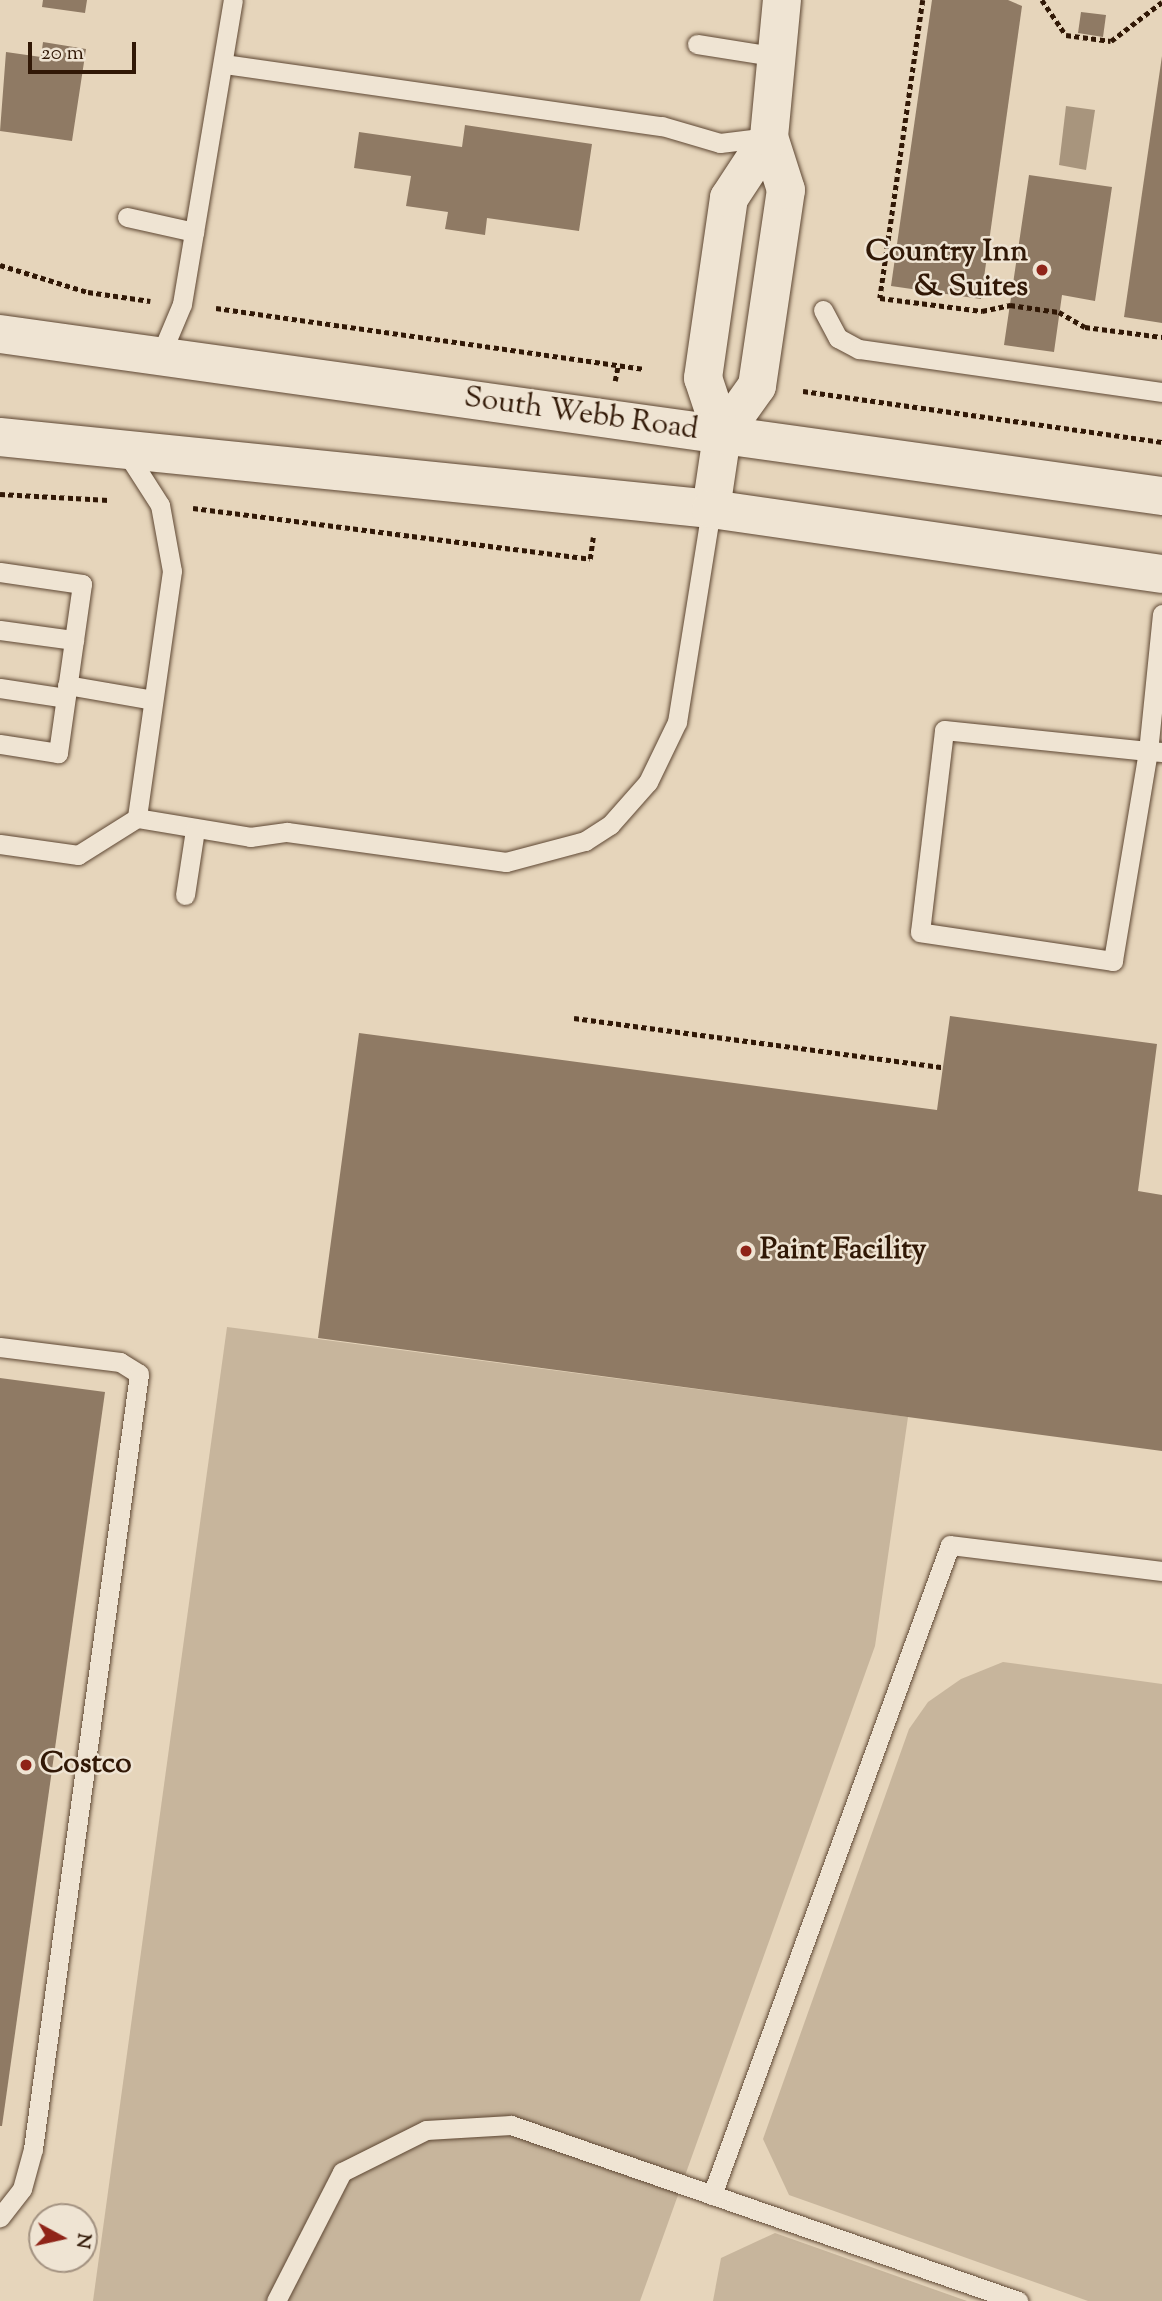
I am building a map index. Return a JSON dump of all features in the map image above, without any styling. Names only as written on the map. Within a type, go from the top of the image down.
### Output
[{"type":"main road","points":[[722,435],[757,386],[786,190],[769,137],[782,0]]},
{"type":"main road","points":[[711,509],[722,435],[703,378],[729,198],[769,137]]},
{"type":"main road","name":"South Webb Road","points":[[0,334],[161,354],[1162,496]]},
{"type":"main road","points":[[0,437],[121,446],[711,509],[1162,574]]},
{"type":"lane","points":[[161,354],[181,304],[233,0]]},
{"type":"lane","points":[[697,44],[778,57]]},
{"type":"lane","points":[[224,64],[662,126],[720,143],[769,137]]},
{"type":"lane","points":[[127,217],[194,232]]},
{"type":"lane","points":[[823,310],[838,338],[859,349],[1162,392]]},
{"type":"lane","points":[[121,446],[151,483],[168,537],[172,571],[137,818]]},
{"type":"lane","points":[[0,844],[78,855],[137,818],[195,830],[250,837],[287,832],[506,862],[585,841],[610,825],[649,782],[677,723],[711,509]]},
{"type":"lane","points":[[0,572],[82,584],[58,752],[0,744]]},
{"type":"lane","points":[[1155,752],[944,730],[920,932],[1114,961],[1155,752],[1162,614]]},
{"type":"lane","points":[[0,629],[74,640]]},
{"type":"lane","points":[[0,688],[153,700]]},
{"type":"lane","points":[[185,895],[195,830]]},
{"type":"lane","points":[[0,1347],[120,1362],[139,1374],[33,2149],[22,2189],[0,2217]]},
{"type":"lane","points":[[712,2195],[950,1545],[1162,1571]]},
{"type":"lane","points":[[276,2301],[342,2172],[426,2130],[511,2125],[1018,2301]]},
{"type":"path","points":[[923,0],[880,298],[982,311],[1010,304],[1059,312],[1085,327],[1162,337]]},
{"type":"path","points":[[1042,0],[1066,35],[1111,41],[1162,2]]},
{"type":"path","points":[[0,265],[88,292],[150,301]]},
{"type":"path","points":[[216,308],[643,369]]},
{"type":"path","points":[[615,382],[618,366]]},
{"type":"path","points":[[803,391],[1162,442]]},
{"type":"path","points":[[0,494],[109,500]]},
{"type":"path","points":[[193,508],[590,559],[593,537]]},
{"type":"path","points":[[574,1018],[943,1067]]},
{"type":"shaded area","points":[[1066,106],[1095,110],[1086,170],[1059,165]]},
{"type":"shaded area","points":[[227,1327],[908,1417],[875,1646],[640,2301],[93,2301]]},
{"type":"shaded area","points":[[1003,1662],[1162,1684],[1162,2301],[1088,2301],[789,2195],[763,2139],[909,1729],[928,1702],[961,1679]]},
{"type":"shaded area","points":[[775,2233],[967,2301],[713,2301],[721,2258]]},
{"type":"building","points":[[43,0],[87,0],[85,13],[42,7]]},
{"type":"building","points":[[932,0],[1008,0],[1022,6],[981,299],[891,286]]},
{"type":"building","points":[[1081,12],[1106,15],[1103,37],[1078,33]]},
{"type":"building","points":[[43,42],[86,49],[72,141],[0,131],[6,52],[41,57]]},
{"type":"building","points":[[1162,56],[1162,323],[1124,317]]},
{"type":"building","points":[[465,125],[592,144],[579,231],[487,218],[485,235],[445,229],[448,212],[406,206],[411,176],[354,168],[359,132],[462,147]]},
{"type":"building","points":[[1029,175],[1112,187],[1095,301],[1062,295],[1054,352],[1004,345]]},
{"type":"building","name":"Paint Facility","points":[[950,1016],[1157,1044],[1138,1191],[1162,1195],[1162,1451],[318,1338],[359,1033],[937,1110]]},
{"type":"building","name":"Costco","points":[[0,1378],[105,1392],[2,2126],[0,2126]]},
{"type":"place","name":"Country Inn & Suites","points":[[1042,270]]},
{"type":"place","name":"Paint Facility","points":[[746,1251]]},
{"type":"place","name":"Costco","points":[[26,1765]]}]
